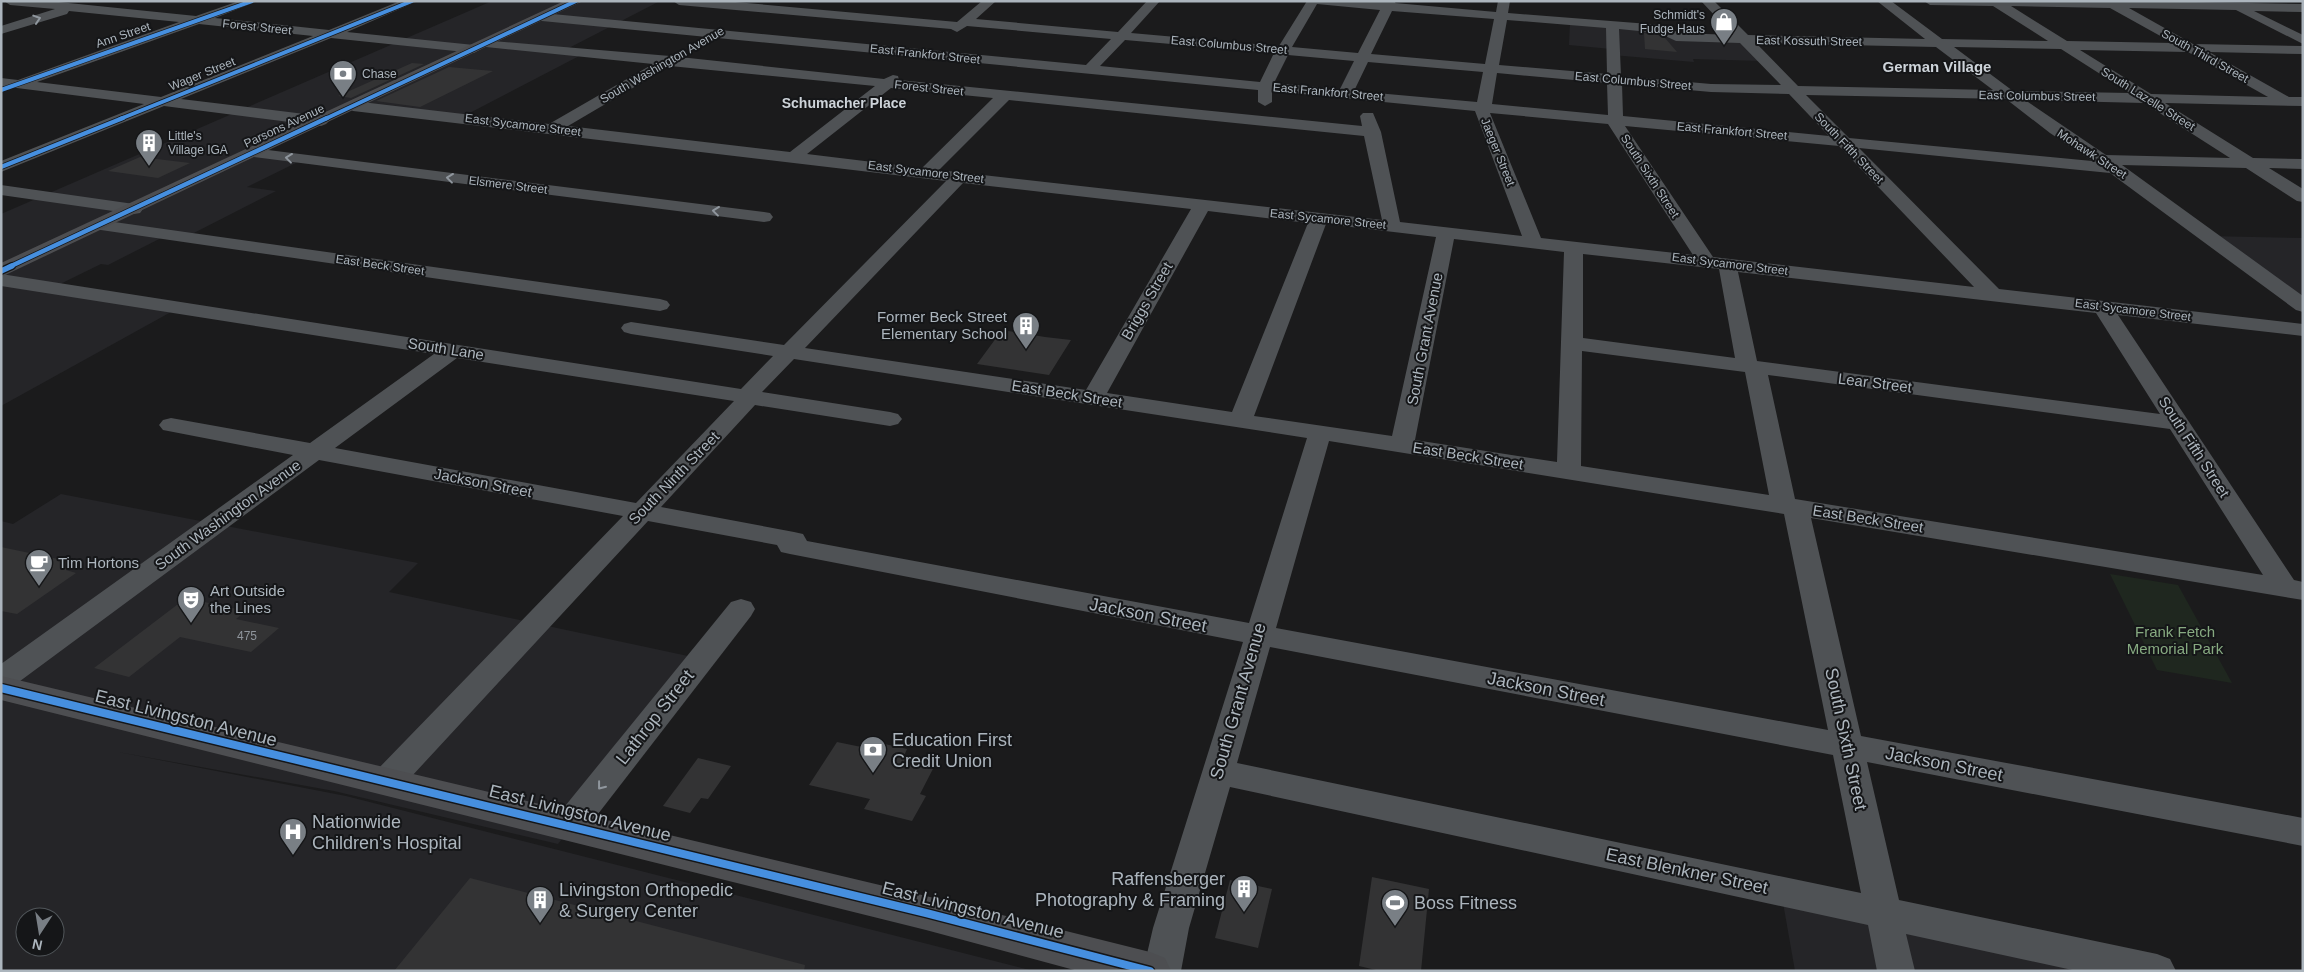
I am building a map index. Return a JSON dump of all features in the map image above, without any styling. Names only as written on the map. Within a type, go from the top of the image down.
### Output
[{"type":"main road","name":"Parsons Avenue","points":[[1,271],[576,1]]},
{"type":"main road","name":"East Livingston Avenue","points":[[1,688],[916,911],[1150,971]]},
{"type":"street","name":"Forest Street","points":[[10,1],[331,34],[667,62],[1373,132]]},
{"type":"street","points":[[1,30],[93,1]]},
{"type":"street","name":"Ann Street","points":[[1,90],[252,1]]},
{"type":"street","name":"Wager Street","points":[[1,167],[412,1]]},
{"type":"street","name":"East Columbus Street","points":[[679,1],[1121,36],[1711,88],[2303,102]]},
{"type":"street","name":"South Washington Avenue","points":[[552,129],[772,1]]},
{"type":"street","points":[[795,156],[990,1]]},
{"type":"street","points":[[1089,70],[1154,1]]},
{"type":"street","points":[[1266,122],[1265,86],[1313,1]]},
{"type":"street","name":"East Kossuth Street","points":[[1320,1],[1388,4],[1501,16],[1662,29],[1676,37],[1685,38],[2303,50]]},
{"type":"street","name":"Jaeger Street","points":[[1504,1],[1482,114],[1533,241]]},
{"type":"street","name":"South Fifth Street","points":[[1707,1],[1992,294]]},
{"type":"street","name":"Mohawk Street","points":[[1883,1],[2056,130],[2109,164],[2303,306]]},
{"type":"street","points":[[1930,1],[2230,4],[2303,8]]},
{"type":"street","name":"South Lazelle Street","points":[[1995,2],[2303,197]]},
{"type":"street","name":"South Third Street","points":[[2109,3],[2303,110]]},
{"type":"street","points":[[1345,94],[1388,4]]},
{"type":"street","points":[[2230,4],[2303,40]]},
{"type":"street","name":"East Frankfort Street","points":[[542,18],[1843,142],[2109,164],[2303,164]]},
{"type":"street","name":"South Sixth Street","points":[[1612,25],[1616,124],[1706,261]]},
{"type":"street","points":[[1,82],[322,120]]},
{"type":"street","points":[[927,172],[1005,95]]},
{"type":"street","points":[[1363,96],[1373,132],[1392,226]]},
{"type":"street","name":"East Sycamore Street","points":[[353,106],[2303,330]]},
{"type":"street","name":"Elsmere Street","points":[[252,153],[764,217]]},
{"type":"street","name":"South Ninth Street","points":[[387,781],[641,513],[749,397],[749,393],[960,176]]},
{"type":"street","points":[[1,190],[134,209]]},
{"type":"street","name":"Briggs Street","points":[[1093,398],[1202,204]]},
{"type":"street","points":[[1241,420],[1319,218]]},
{"type":"street","name":"East Beck Street","points":[[100,225],[660,305],[631,328],[1241,420],[2008,541],[2296,593]]},
{"type":"street","name":"South Grant Avenue","points":[[1402,445],[1446,232]]},
{"type":"street","points":[[1569,472],[1574,246]]},
{"type":"street","name":"South Sixth Street","points":[[1727,263],[1751,367],[1790,507],[1848,746],[1896,971]]},
{"type":"street","name":"South Lane","points":[[1,280],[890,419]]},
{"type":"street","name":"South Fifth Street","points":[[2102,306],[2179,423],[2296,593]]},
{"type":"street","name":"Lear Street","points":[[1572,343],[2179,423]]},
{"type":"street","name":"South Washington Avenue","points":[[1,679],[454,350]]},
{"type":"street","name":"Jackson Street","points":[[171,426],[641,513],[1258,635],[2303,832]]},
{"type":"street","name":"South Grant Avenue","points":[[1162,971],[1172,928],[1258,635],[1320,433]]},
{"type":"street","name":"Lathrop Street","points":[[569,826],[740,609]]},
{"type":"street","name":"East Blenkner Street","points":[[1218,772],[2157,971]]},
{"type":"shaded area","points":[[492,1],[660,1],[563,51],[583,54],[462,117],[352,105],[257,152],[302,160],[247,187],[276,191],[186,237],[167,235],[108,265],[101,264],[54,287],[180,307],[1,406],[1,214]]},
{"type":"shaded area","points":[[1570,22],[1661,29],[1682,38],[1742,40],[1762,61],[1693,59],[1694,62],[1612,55],[1611,49],[1569,45]]},
{"type":"shaded area","points":[[2207,236],[2303,238],[2303,307]]},
{"type":"shaded area","points":[[61,494],[418,563],[389,592],[702,659],[558,844],[334,791],[118,752],[346,796],[1034,971],[1,971],[1,521],[13,524]]},
{"type":"shaded area","points":[[1782,897],[2133,971],[1795,971]]},
{"type":"green space","name":"Frank Fetch Memorial Park","points":[[2110,574],[2178,585],[2232,683],[2157,670]]},
{"type":"building","points":[[1644,33],[1665,38],[1677,52],[1645,49]]},
{"type":"building","points":[[412,63],[424,64],[351,98],[338,96]]},
{"type":"building","points":[[449,67],[493,71],[420,107],[376,101]]},
{"type":"building","name":"Little's Village IGA","points":[[140,157],[190,163],[158,178],[108,171]]},
{"type":"building","name":"Former Beck Street Elementary School","points":[[1002,330],[1071,340],[1049,375],[977,364]]},
{"type":"building","points":[[1,547],[77,563],[66,570],[76,573],[17,614],[1,611]]},
{"type":"building","name":"Art Outside the Lines","points":[[186,598],[246,611],[236,619],[279,628],[251,652],[180,637],[129,677],[94,668]]},
{"type":"building","name":"Education First Credit Union","points":[[837,742],[876,750],[880,743],[907,749],[904,756],[936,763],[920,794],[926,796],[912,821],[864,809],[870,799],[809,785]]},
{"type":"building","points":[[698,758],[731,766],[708,799],[701,798],[690,813],[663,806]]},
{"type":"building","name":"Boss Fitness","points":[[1372,877],[1429,889],[1421,971],[1380,971],[1359,966]]},
{"type":"building","name":"Livingston Orthopedic & Surgery Center","points":[[470,878],[805,965],[804,971],[394,971]]},
{"type":"building","name":"Raffensberger Photography & Framing","points":[[1230,880],[1272,889],[1258,948],[1215,938]]},
{"type":"cycle path","points":[[1,90],[252,1]]},
{"type":"cycle path","points":[[1,167],[412,1]]},
{"type":"cycle path","points":[[1,271],[576,1]]},
{"type":"cycle path","points":[[1,688],[926,913],[1150,971]]},
{"type":"place","name":"Schmidt's Fudge Haus","points":[[1724,46]]},
{"type":"place","name":"Chase","points":[[343,98]]},
{"type":"place","name":"Little's Village IGA","points":[[149,167]]},
{"type":"place","name":"Former Beck Street Elementary School","points":[[1026,350]]},
{"type":"place","name":"Tim Hortons","points":[[39,587]]},
{"type":"place","name":"Art Outside the Lines","points":[[191,624]]},
{"type":"place","name":"Education First Credit Union","points":[[873,774]]},
{"type":"place","name":"Nationwide Children's Hospital","points":[[293,856]]},
{"type":"place","name":"Raffensberger Photography & Framing","points":[[1244,913]]},
{"type":"place","name":"Livingston Orthopedic & Surgery Center","points":[[540,924]]},
{"type":"place","name":"Boss Fitness","points":[[1395,927]]},
{"type":"district","name":"German Village","points":[[1937,67]]},
{"type":"district","name":"Schumacher Place","points":[[844,103]]}]
